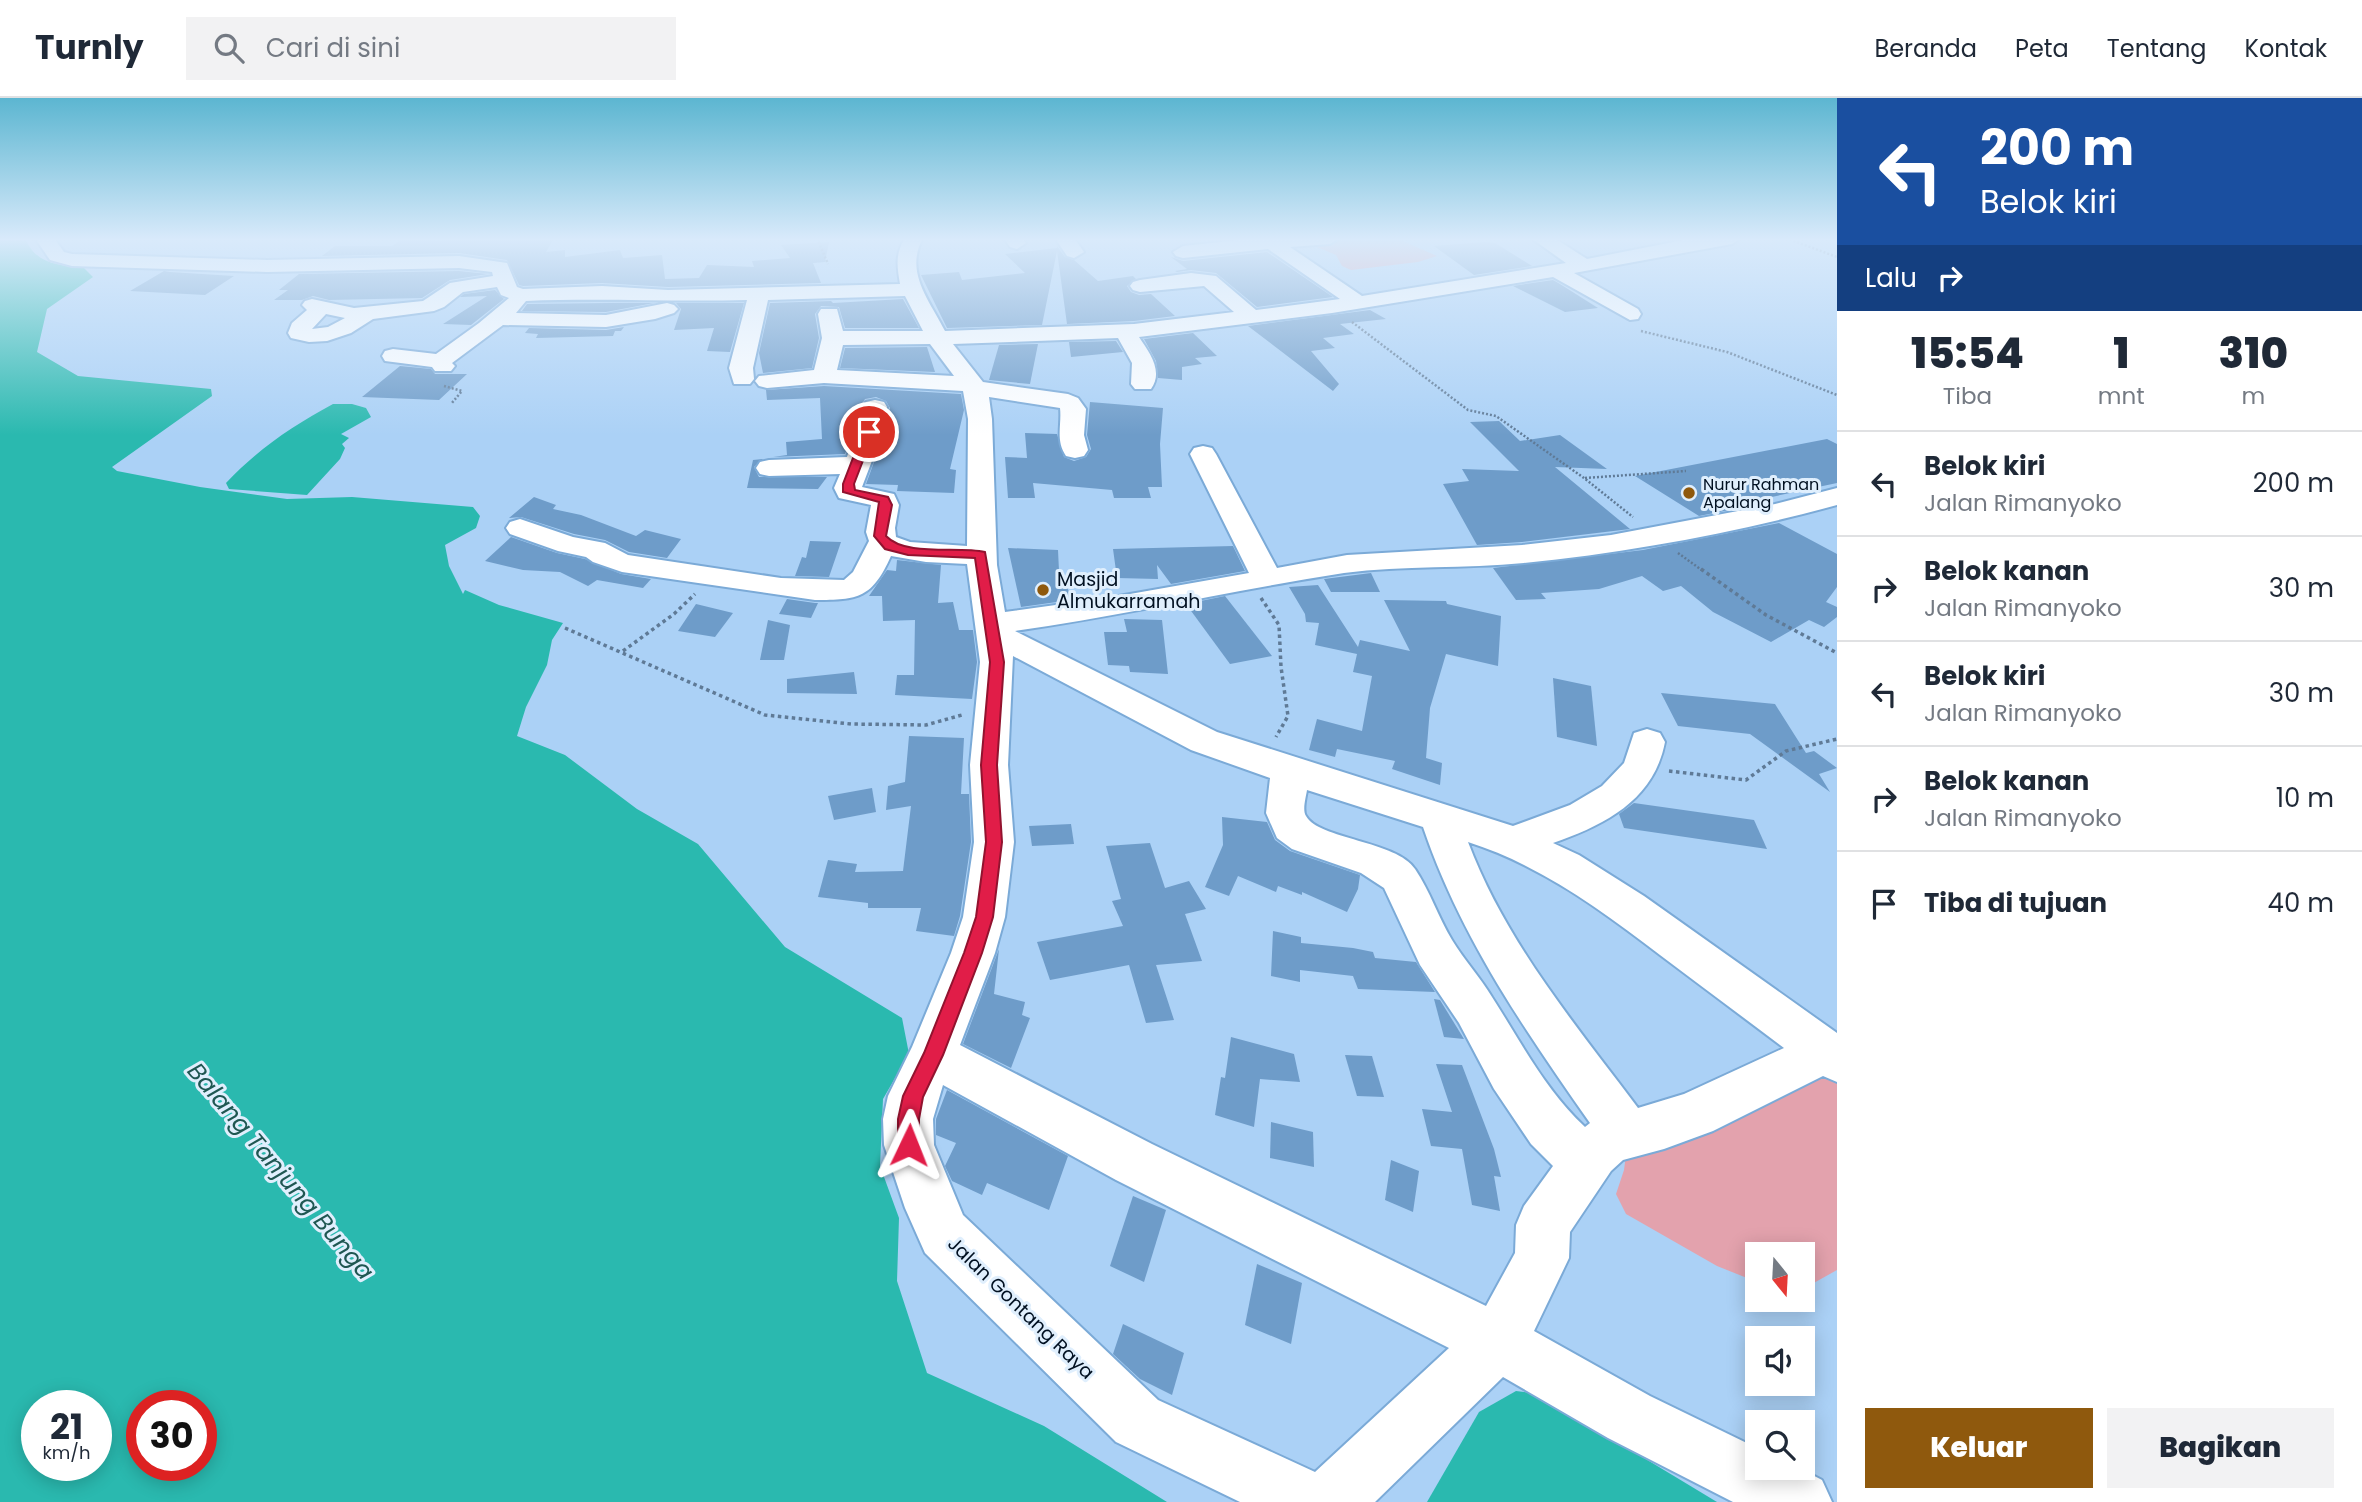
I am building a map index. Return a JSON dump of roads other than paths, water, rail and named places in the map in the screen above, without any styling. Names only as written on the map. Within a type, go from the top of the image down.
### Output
[{"type":"street","points":[[368,313],[335,333],[314,336],[299,333],[316,306],[344,313],[368,313],[427,307],[436,304]]},
{"type":"street","points":[[393,356],[441,363],[513,304]]},
{"type":"street","points":[[499,318],[545,322],[629,319],[668,309],[673,304]]},
{"type":"street","points":[[742,379],[741,368],[756,304]]},
{"type":"street","points":[[824,376],[833,338],[827,304]]},
{"type":"street","name":"Jalan Gontang Raya","points":[[920,304],[937,338],[974,386],[980,418],[981,555],[997,662],[989,765],[994,842],[986,906],[973,953],[933,1055],[913,1096],[908,1119],[909,1145],[924,1190],[944,1234],[1137,1421],[1309,1502]]},
{"type":"street","points":[[1236,304],[1251,316]]},
{"type":"street","points":[[833,338],[937,338],[1125,332],[1349,304]]},
{"type":"street","points":[[1607,304],[1636,322]]},
{"type":"street","points":[[1125,332],[1145,365],[1143,383]]},
{"type":"street","points":[[767,381],[824,376],[974,386],[1059,399],[1069,403],[1074,410],[1071,435],[1074,450]]},
{"type":"street","points":[[875,407],[848,488],[849,492],[884,500],[886,505],[880,536],[883,542],[898,550],[981,555]]},
{"type":"street","points":[[1203,454],[1260,581]]},
{"type":"street","points":[[769,468],[856,465]]},
{"type":"street","points":[[993,628],[1347,564],[1564,551],[1658,537],[1831,502]]},
{"type":"street","points":[[520,528],[568,545],[595,549],[622,563],[812,590],[847,591],[858,585],[883,542]]},
{"type":"street","points":[[993,628],[1163,722],[1276,766],[1513,841],[1594,884],[1831,1056]]},
{"type":"street","points":[[1513,841],[1603,805],[1622,792],[1644,755]]},
{"type":"street","points":[[1276,766],[1284,813],[1291,828],[1306,838],[1375,862],[1399,877],[1436,952],[1475,1009],[1511,1073],[1549,1127],[1606,1148]]},
{"type":"street","points":[[1440,820],[1453,862],[1526,992],[1606,1148]]},
{"type":"street","points":[[933,1055],[1134,1161],[1499,1342],[1629,1417],[1800,1502]]},
{"type":"street","points":[[1329,1502],[1499,1342],[1542,1258],[1543,1225],[1606,1148],[1695,1114],[1831,1056]]},
{"type":"water","name":"Balang Tanjung Bunga","points":[[0,304],[55,304],[47,309],[37,352],[78,376],[211,389],[212,396],[112,467],[117,471],[200,487],[287,499],[352,497],[473,507],[480,516],[476,528],[445,545],[449,566],[463,594],[465,590],[499,605],[563,623],[552,640],[547,665],[526,707],[517,736],[565,755],[637,809],[698,844],[785,947],[902,1018],[909,1054],[883,1099],[880,1166],[899,1218],[897,1281],[927,1373],[1044,1426],[1167,1502],[0,1502]]},
{"type":"water","points":[[333,404],[352,404],[366,408],[371,417],[341,434],[349,438],[342,444],[345,448],[340,459],[307,495],[229,489],[226,483],[263,449]]},
{"type":"water","points":[[1516,1391],[1538,1394],[1717,1502],[1427,1502],[1479,1412]]},
{"type":"place","name":"Nurur Rahman Apalang","points":[[1689,493]]},
{"type":"place","name":"Masjid Almukarramah","points":[[1043,590]]}]
